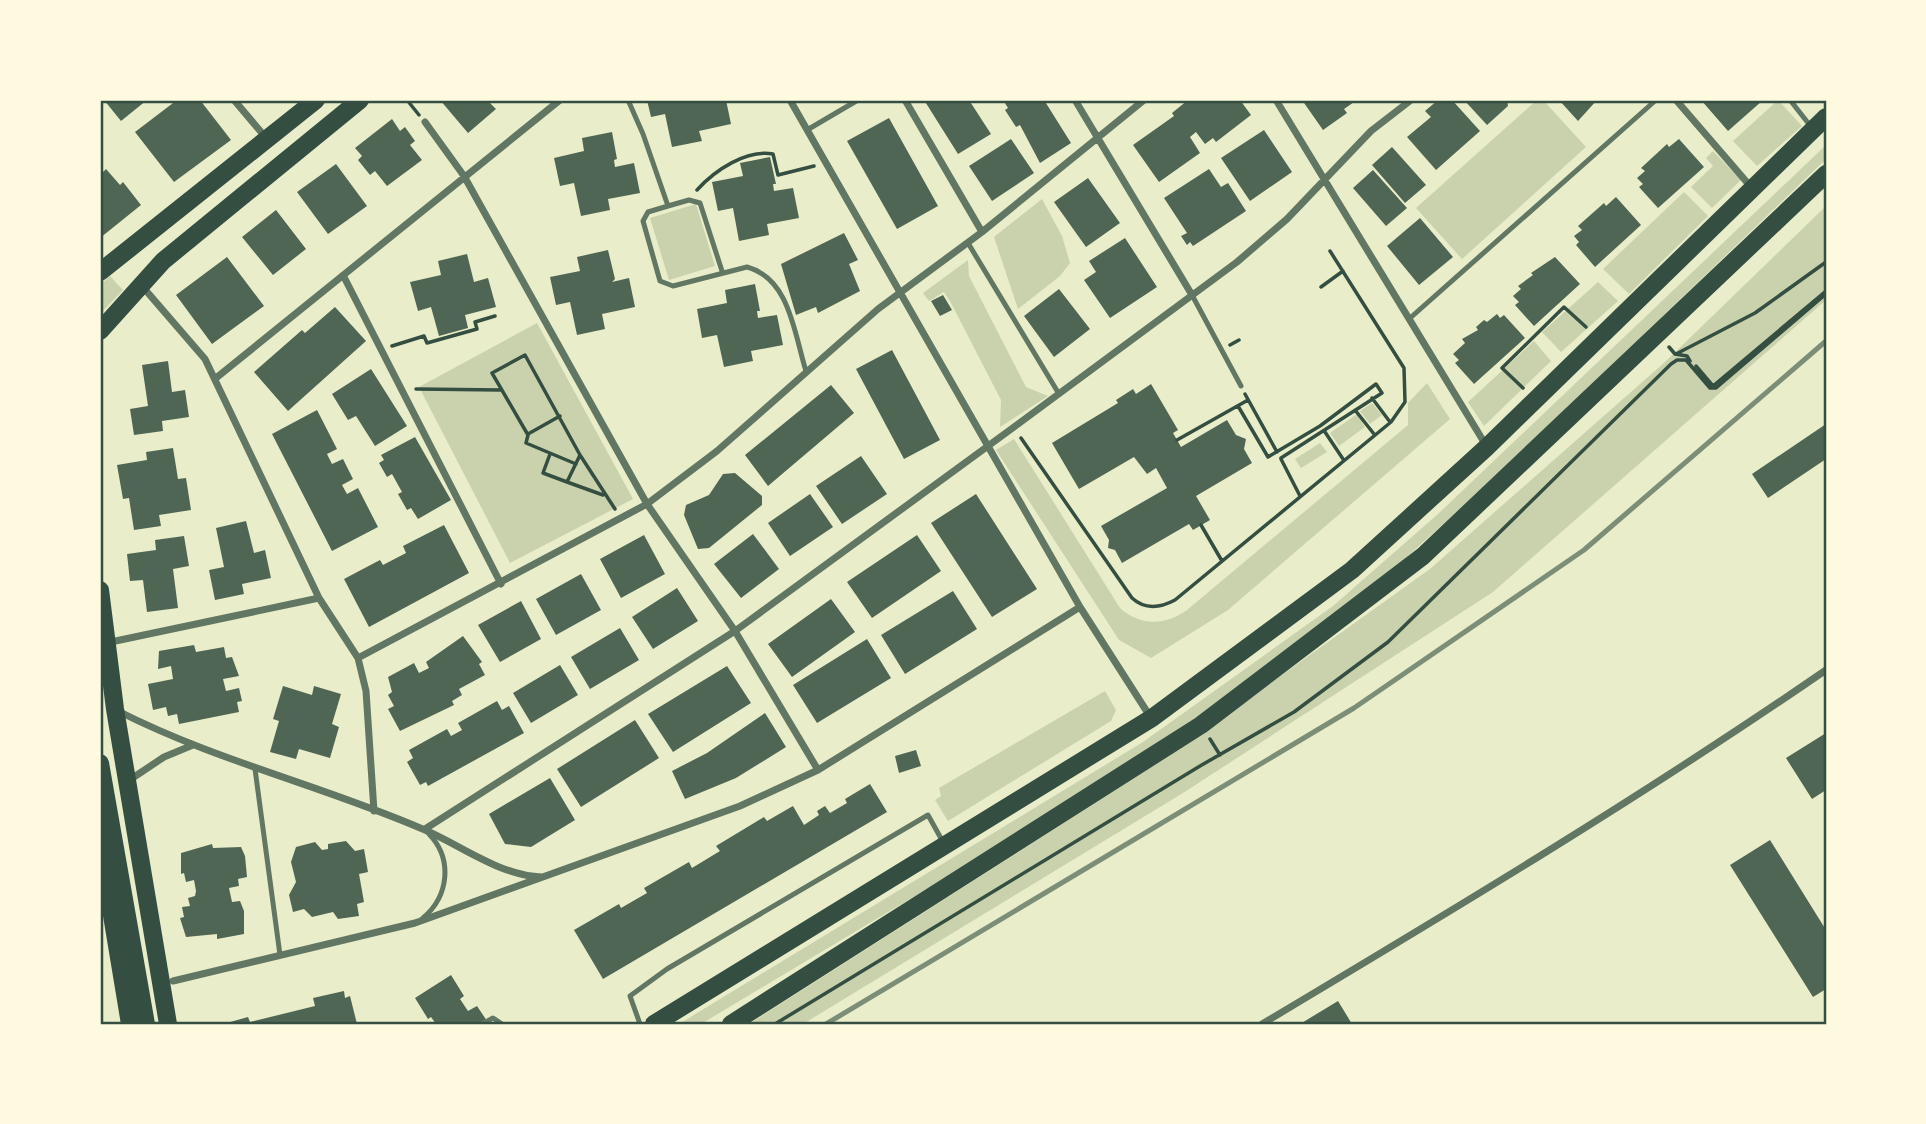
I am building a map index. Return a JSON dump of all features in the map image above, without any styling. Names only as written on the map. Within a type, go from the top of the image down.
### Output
[{"type":"main road","points":[[100,272],[316,100]]},
{"type":"main road","points":[[100,331],[141,283],[190,237],[360,100]]},
{"type":"main road","points":[[654,1024],[1152,718],[1352,570],[1487,447],[1826,117]]},
{"type":"main road","points":[[731,1024],[1201,725],[1423,556],[1826,174]]},
{"type":"main road","points":[[100,590],[115,709],[168,1024]]},
{"type":"main road","points":[[100,763],[146,1024]]},
{"type":"main road","points":[[131,804],[149,855],[180,1024]]},
{"type":"main road","points":[[107,807],[105,873],[130,1024]]},
{"type":"street","points":[[234,100],[267,139]]},
{"type":"street","points":[[216,377],[560,100]]},
{"type":"street","points":[[790,100],[986,447],[1080,607],[1152,718]]},
{"type":"street","points":[[905,100],[982,232]]},
{"type":"street","points":[[1075,100],[1192,295]]},
{"type":"street","points":[[358,658],[647,504],[717,451],[898,293],[968,243],[1144,100]]},
{"type":"street","points":[[1276,100],[1487,447]]},
{"type":"street","points":[[425,830],[734,631],[1059,394],[1192,295],[1287,219],[1323,178],[1371,131],[1411,100]]},
{"type":"street","points":[[1676,100],[1752,189]]},
{"type":"street","points":[[425,122],[464,176],[647,504],[734,631],[818,770]]},
{"type":"street","points":[[343,275],[501,584]]},
{"type":"street","points":[[141,283],[194,343],[216,377],[319,598],[358,658],[366,691],[374,811]]},
{"type":"street","points":[[106,643],[319,598]]},
{"type":"street","points":[[173,981],[415,923],[740,806],[818,770],[1080,607]]},
{"type":"street","points":[[1262,1024],[1570,840],[1689,764],[1826,670]]},
{"type":"street","points":[[115,709],[193,745],[425,830],[503,868],[546,878]]},
{"type":"street","points":[[127,782],[164,757],[193,745]]},
{"type":"lane","points":[[628,100],[668,206]]},
{"type":"lane","points":[[807,130],[858,100]]},
{"type":"lane","points":[[1409,319],[1656,100]]},
{"type":"lane","points":[[1790,100],[1813,129]]},
{"type":"lane","points":[[722,271],[700,203],[689,200],[648,212],[643,221],[660,281],[673,286],[722,271],[747,267],[775,282],[786,305],[806,371]]},
{"type":"lane","points":[[968,243],[1059,394]]},
{"type":"lane","points":[[1192,295],[1241,386]]},
{"type":"lane","points":[[255,769],[280,955]]},
{"type":"lane","points":[[640,1024],[630,996],[667,969],[928,815],[945,845]]},
{"type":"lane","points":[[415,923],[433,909],[445,877],[443,856],[425,830]]},
{"type":"lane","points":[[482,1024],[493,1018],[502,1024]]},
{"type":"path","points":[[689,200],[704,182],[758,151],[773,154],[778,175],[825,163]]},
{"type":"path","points":[[1014,427],[1138,603],[1152,607],[1167,604],[1391,422],[1405,402],[1404,368],[1330,251]]},
{"type":"path","points":[[1675,354],[1755,313],[1826,262]]},
{"type":"path","points":[[1321,287],[1343,271]]},
{"type":"path","points":[[1658,334],[1675,354],[1687,356],[1713,386],[1826,293]]},
{"type":"path","points":[[775,1024],[1200,766],[1253,737],[1342,679],[1419,614],[1676,360],[1686,360],[1710,388],[1716,388],[1826,293]]},
{"type":"path","points":[[1535,400],[1502,368],[1533,336],[1564,307],[1598,338]]},
{"type":"path","points":[[380,349],[424,336],[427,343],[477,329],[475,322],[495,316]]},
{"type":"path","points":[[576,464],[526,443],[528,435],[492,373],[525,355],[603,495],[623,519]]},
{"type":"path","points":[[1238,406],[1268,457],[1320,426],[1376,384],[1382,393],[1281,458]]},
{"type":"path","points":[[1241,386],[1300,496]]},
{"type":"path","points":[[401,389],[502,390]]},
{"type":"path","points":[[1372,398],[1391,422]]},
{"type":"path","points":[[1177,440],[1248,400]]},
{"type":"path","points":[[1355,410],[1374,434]]},
{"type":"path","points":[[528,435],[560,416]]},
{"type":"path","points":[[1320,426],[1343,459]]},
{"type":"path","points":[[550,453],[542,473],[603,495]]},
{"type":"path","points":[[567,482],[580,455]]},
{"type":"path","points":[[1201,525],[1222,561]]},
{"type":"green space","points":[[1537,100],[1543,100],[1586,147],[1462,259],[1416,208]]},
{"type":"green space","points":[[1778,100],[1802,126],[1757,166],[1733,141]]},
{"type":"green space","points":[[1826,145],[1826,159],[1491,481],[1390,572],[1175,734],[970,863],[701,1024],[679,1024],[1143,742],[1333,606],[1438,514]]},
{"type":"green space","points":[[1713,151],[1741,180],[1712,208],[1691,187],[1713,166],[1706,158]]},
{"type":"green space","points":[[1684,192],[1708,216],[1629,294],[1603,269]]},
{"type":"green space","points":[[1042,199],[1062,236],[1070,263],[1060,276],[1018,309],[994,237]]},
{"type":"green space","points":[[696,204],[715,266],[669,280],[650,218]]},
{"type":"green space","points":[[1826,206],[1826,300],[1493,592],[1183,793],[803,1024],[749,1024],[1166,758],[1430,569],[1665,362]]},
{"type":"green space","points":[[968,260],[969,276],[1026,387],[1048,396],[1000,427],[1001,400],[951,303],[944,292],[929,301],[923,293]]},
{"type":"green space","points":[[110,276],[123,290],[100,314],[100,285]]},
{"type":"green space","points":[[1598,282],[1618,301],[1561,352],[1542,332]]},
{"type":"green space","points":[[537,323],[633,499],[510,563],[419,387]]},
{"type":"green space","points":[[1534,341],[1551,361],[1484,426],[1468,402]]},
{"type":"green space","points":[[1427,383],[1450,419],[1228,610],[1151,658],[1119,640],[996,450],[1014,439],[1120,608],[1144,621],[1161,621],[1187,610],[1408,425],[1408,403]]},
{"type":"green space","points":[[1372,403],[1382,415],[1370,424],[1360,411]]},
{"type":"green space","points":[[1357,414],[1365,427],[1339,446],[1330,433]]},
{"type":"green space","points":[[1320,443],[1327,452],[1301,468],[1295,459]]},
{"type":"green space","points":[[1105,691],[1116,710],[1111,721],[948,821],[935,800],[941,796],[939,788]]},
{"type":"building","points":[[104,100],[147,100],[121,121]]},
{"type":"building","points":[[177,100],[200,100],[231,140],[174,182],[135,132]]},
{"type":"building","points":[[440,100],[494,100],[490,103],[496,109],[468,133]]},
{"type":"building","points":[[647,100],[726,100],[731,124],[699,131],[702,141],[672,147],[665,114],[651,117]]},
{"type":"building","points":[[924,100],[969,100],[991,134],[958,154]]},
{"type":"building","points":[[1003,100],[1044,100],[1071,143],[1040,163],[1020,125],[1016,127],[1005,110],[1008,108]]},
{"type":"building","points":[[1188,100],[1240,100],[1251,115],[1216,142],[1213,138],[1205,144],[1196,132],[1190,137],[1200,153],[1159,182],[1133,145],[1174,116],[1172,113]]},
{"type":"building","points":[[1302,100],[1357,100],[1344,109],[1347,113],[1323,130]]},
{"type":"building","points":[[1438,100],[1452,100],[1480,131],[1436,170],[1407,137],[1431,117],[1425,111]]},
{"type":"building","points":[[1464,100],[1507,100],[1508,106],[1487,125]]},
{"type":"building","points":[[1559,100],[1597,100],[1578,121]]},
{"type":"building","points":[[1701,100],[1760,100],[1762,101],[1728,131]]},
{"type":"building","points":[[889,118],[938,206],[897,229],[847,141]]},
{"type":"building","points":[[392,119],[400,131],[405,127],[415,141],[410,145],[422,160],[387,186],[375,171],[370,175],[358,160],[362,156],[355,148]]},
{"type":"building","points":[[1264,130],[1292,172],[1250,201],[1221,158]]},
{"type":"building","points":[[612,132],[617,159],[614,160],[615,167],[634,163],[640,193],[608,199],[610,210],[581,216],[574,183],[560,186],[554,158],[584,151],[582,138]]},
{"type":"building","points":[[1011,139],[1034,173],[992,201],[969,166]]},
{"type":"building","points":[[1679,139],[1704,167],[1658,208],[1639,187],[1643,184],[1637,178],[1645,171],[1641,168],[1667,144],[1669,147]]},
{"type":"building","points":[[1392,147],[1426,185],[1405,203],[1372,165]]},
{"type":"building","points":[[770,157],[776,184],[773,184],[774,191],[793,188],[799,218],[767,224],[769,235],[739,241],[733,208],[718,211],[712,182],[743,176],[740,163]]},
{"type":"building","points":[[336,164],[367,206],[328,234],[297,192]]},
{"type":"building","points":[[106,169],[120,185],[123,182],[141,205],[100,238],[100,175]]},
{"type":"building","points":[[1209,169],[1221,187],[1228,183],[1246,211],[1193,246],[1190,242],[1187,245],[1181,236],[1187,233],[1164,198]]},
{"type":"building","points":[[1373,170],[1407,208],[1386,226],[1353,188]]},
{"type":"building","points":[[1088,178],[1120,223],[1086,247],[1054,202]]},
{"type":"building","points":[[1616,197],[1641,225],[1595,267],[1576,245],[1579,242],[1574,236],[1582,230],[1578,226],[1604,203],[1606,206]]},
{"type":"building","points":[[276,210],[306,249],[273,275],[242,237]]},
{"type":"building","points":[[1420,218],[1453,257],[1419,285],[1387,246]]},
{"type":"building","points":[[844,233],[858,260],[849,264],[860,291],[818,313],[816,307],[796,315],[781,264]]},
{"type":"building","points":[[1125,238],[1157,287],[1110,318],[1084,280],[1096,272],[1089,261]]},
{"type":"building","points":[[608,250],[615,279],[612,282],[629,278],[635,307],[602,314],[605,329],[577,335],[570,302],[556,305],[550,277],[580,271],[577,257]]},
{"type":"building","points":[[467,254],[474,282],[488,278],[496,307],[465,315],[468,328],[439,336],[431,307],[418,311],[410,282],[441,275],[438,261]]},
{"type":"building","points":[[227,257],[264,306],[212,344],[176,295]]},
{"type":"building","points":[[1555,257],[1580,284],[1534,326],[1515,305],[1519,302],[1513,296],[1521,289],[1518,286],[1533,275],[1531,273]]},
{"type":"building","points":[[755,284],[760,311],[757,311],[758,318],[777,315],[783,345],[751,351],[753,361],[724,367],[717,335],[702,338],[697,309],[727,303],[725,290]]},
{"type":"building","points":[[1059,289],[1090,329],[1054,357],[1024,316]]},
{"type":"building","points":[[943,295],[952,310],[940,316],[931,301]]},
{"type":"building","points":[[335,307],[366,341],[288,411],[254,372],[302,330],[305,333]]},
{"type":"building","points":[[1497,314],[1500,318],[1504,315],[1525,338],[1474,384],[1455,363],[1459,360],[1453,354],[1465,343],[1462,339],[1478,330],[1476,327],[1484,320],[1487,322]]},
{"type":"building","points":[[892,350],[940,440],[904,459],[856,369]]},
{"type":"building","points":[[168,361],[172,392],[185,390],[189,417],[162,421],[163,431],[134,435],[130,409],[148,406],[142,365]]},
{"type":"building","points":[[371,369],[407,426],[375,446],[356,416],[348,420],[332,394]]},
{"type":"building","points":[[1151,384],[1178,430],[1173,433],[1181,447],[1227,420],[1236,435],[1246,439],[1244,449],[1252,463],[1196,496],[1210,520],[1193,530],[1189,524],[1122,563],[1115,550],[1108,548],[1109,540],[1101,526],[1167,488],[1156,468],[1147,474],[1134,457],[1079,489],[1052,443],[1118,403],[1116,400],[1133,389],[1136,394]]},
{"type":"building","points":[[831,385],[854,413],[768,486],[745,455]]},
{"type":"building","points":[[317,410],[337,449],[327,454],[332,464],[343,459],[353,479],[342,485],[347,494],[358,488],[378,527],[332,551],[272,434]]},
{"type":"building","points":[[1826,424],[1826,459],[1768,498],[1752,474]]},
{"type":"building","points":[[415,437],[451,500],[418,519],[411,508],[407,510],[398,494],[402,492],[392,474],[387,477],[379,463],[384,460],[381,455]]},
{"type":"building","points":[[173,448],[178,479],[186,478],[191,510],[159,515],[161,526],[134,530],[129,498],[123,499],[117,465],[147,460],[146,452]]},
{"type":"building","points":[[861,456],[887,494],[842,524],[816,486]]},
{"type":"building","points":[[735,473],[762,496],[762,505],[709,548],[698,549],[684,515],[686,505],[709,495],[723,474]]},
{"type":"building","points":[[810,494],[833,527],[790,556],[768,523]]},
{"type":"building","points":[[976,494],[1037,589],[992,617],[931,523]]},
{"type":"building","points":[[246,521],[254,553],[265,550],[271,578],[242,584],[244,594],[215,600],[209,570],[224,567],[216,528]]},
{"type":"building","points":[[444,525],[469,573],[369,627],[344,579],[380,560],[383,565],[406,553],[403,546]]},
{"type":"building","points":[[753,534],[779,569],[741,598],[714,564]]},
{"type":"building","points":[[644,535],[665,574],[621,598],[600,559]]},
{"type":"building","points":[[917,535],[941,571],[872,618],[847,582]]},
{"type":"building","points":[[184,536],[189,566],[173,569],[178,608],[147,612],[143,580],[130,581],[127,554],[156,550],[155,540]]},
{"type":"building","points":[[581,574],[601,610],[556,635],[536,599]]},
{"type":"building","points":[[677,588],[698,621],[653,649],[632,617]]},
{"type":"building","points":[[953,591],[977,629],[905,674],[881,635]]},
{"type":"building","points":[[831,599],[855,632],[792,677],[768,644]]},
{"type":"building","points":[[521,601],[541,639],[500,662],[478,625]]},
{"type":"building","points":[[620,628],[639,660],[590,689],[571,657]]},
{"type":"building","points":[[463,636],[482,662],[479,664],[485,675],[459,689],[462,695],[452,701],[454,705],[400,731],[388,709],[394,706],[388,695],[392,692],[388,677],[414,663],[419,673],[429,668],[426,662]]},
{"type":"building","points":[[867,639],[891,678],[817,723],[793,685]]},
{"type":"building","points":[[194,645],[196,652],[224,647],[226,658],[232,657],[239,676],[223,679],[226,691],[239,688],[242,701],[237,702],[239,712],[179,724],[177,714],[168,716],[166,707],[153,710],[148,684],[173,679],[171,666],[158,669],[159,651]]},
{"type":"building","points":[[560,665],[578,695],[531,723],[513,693]]},
{"type":"building","points":[[727,666],[751,703],[673,752],[648,714]]},
{"type":"building","points":[[283,686],[312,695],[314,686],[341,694],[332,724],[339,727],[330,758],[299,749],[296,759],[270,752],[279,721],[273,719]]},
{"type":"building","points":[[497,701],[502,710],[509,706],[524,733],[428,786],[426,782],[420,785],[407,762],[413,758],[409,750],[447,729],[451,736],[462,730],[458,723]]},
{"type":"building","points":[[765,713],[786,747],[736,778],[685,799],[672,771],[707,753]]},
{"type":"building","points":[[635,720],[659,758],[581,807],[557,769]]},
{"type":"building","points":[[1826,733],[1826,790],[1812,799],[1786,758]]},
{"type":"building","points":[[916,750],[921,766],[899,773],[895,756]]},
{"type":"building","points":[[550,778],[575,820],[531,847],[505,844],[489,814]]},
{"type":"building","points":[[870,784],[887,812],[603,979],[574,930],[619,904],[621,908],[647,893],[644,888],[689,862],[692,868],[720,851],[716,846],[764,817],[767,821],[793,806],[804,825],[819,815],[817,811],[825,806],[830,813],[847,803],[845,799]]},
{"type":"building","points":[[1770,840],[1826,930],[1826,989],[1813,997],[1730,865]]},
{"type":"building","points":[[346,841],[355,851],[364,849],[368,872],[359,874],[364,902],[357,904],[359,916],[338,919],[333,912],[312,917],[304,909],[293,912],[289,895],[296,882],[291,862],[296,847],[315,842],[322,850],[328,849],[328,844]]},
{"type":"building","points":[[212,844],[213,848],[241,847],[245,856],[247,877],[238,879],[239,886],[229,888],[232,902],[240,901],[244,911],[244,934],[217,939],[217,934],[186,937],[180,918],[184,917],[182,907],[190,906],[188,898],[195,896],[196,891],[194,880],[186,882],[184,873],[181,874],[181,853]]},
{"type":"building","points":[[451,975],[464,996],[460,999],[468,1011],[477,1006],[489,1024],[436,1024],[431,1017],[428,1019],[415,998]]},
{"type":"building","points":[[344,991],[345,998],[350,996],[357,1024],[223,1024],[248,1017],[250,1022],[315,1006],[313,998]]},
{"type":"building","points":[[1338,1001],[1352,1024],[1300,1024]]},
{"type":"railway","points":[[826,1024],[1354,708],[1584,550],[1826,341]]}]
